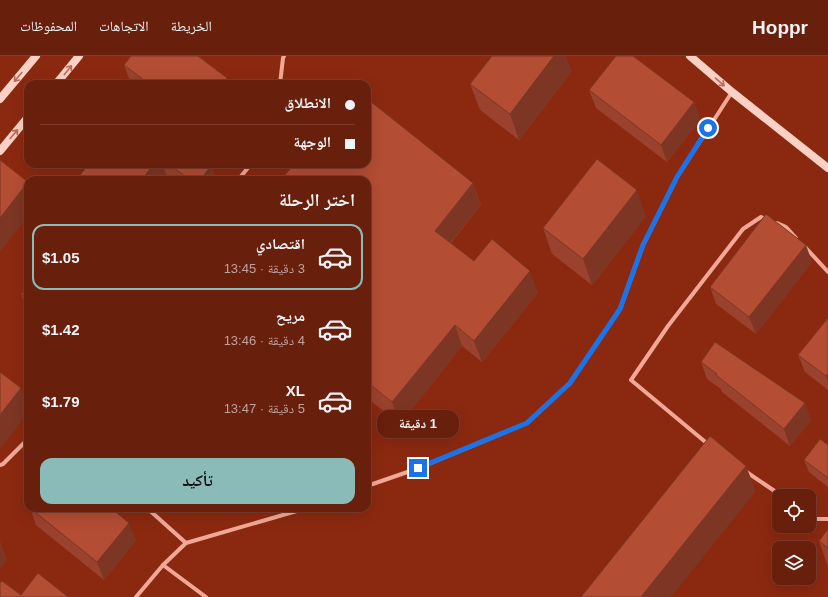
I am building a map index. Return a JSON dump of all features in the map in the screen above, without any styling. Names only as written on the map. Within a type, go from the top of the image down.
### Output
[{"type":"street","points":[[0,99],[36,56]]},
{"type":"street","points":[[59,80],[79,56]]},
{"type":"street","points":[[280,80],[284,56]]},
{"type":"street","points":[[690,56],[732,92],[828,168]]},
{"type":"street","points":[[371,485],[418,468],[527,423],[570,383],[620,309],[643,245],[677,177],[732,92]]},
{"type":"street","points":[[0,151],[24,122]]},
{"type":"street","points":[[241,176],[248,168]]},
{"type":"street","points":[[711,447],[631,380],[668,326],[743,229],[761,217],[786,227],[828,272]]},
{"type":"street","points":[[0,465],[3,464],[24,443]]},
{"type":"street","points":[[743,470],[772,489]]},
{"type":"street","points":[[151,512],[186,543]]},
{"type":"street","points":[[136,597],[163,565],[186,543],[293,512]]},
{"type":"street","points":[[816,519],[828,519]]},
{"type":"street","points":[[163,565],[206,597]]},
{"type":"building","points":[[131,56],[198,56],[227,78],[226,80],[144,80],[124,65]]},
{"type":"building","points":[[492,56],[554,56],[510,114],[470,84]]},
{"type":"building","points":[[616,56],[633,56],[694,102],[661,145],[589,90]]},
{"type":"building","points":[[371,102],[473,183],[435,231],[474,261],[492,239],[530,271],[474,341],[455,325],[392,402],[371,385],[371,176],[284,176],[291,168],[371,168]]},
{"type":"building","points":[[597,159],[637,190],[583,259],[543,228]]},
{"type":"building","points":[[0,160],[24,179],[24,187],[0,218]]},
{"type":"building","points":[[86,168],[151,168],[144,176],[79,176]]},
{"type":"building","points":[[174,168],[209,168],[203,176],[185,176]]},
{"type":"building","points":[[766,214],[806,245],[749,317],[710,287]]},
{"type":"building","points":[[828,318],[828,373],[826,376],[798,355]]},
{"type":"building","points":[[715,342],[805,403],[784,429],[701,362]]},
{"type":"building","points":[[0,372],[21,388],[0,415]]},
{"type":"building","points":[[710,436],[746,466],[641,597],[581,597]]},
{"type":"building","points":[[820,439],[828,445],[828,478],[804,460]]},
{"type":"building","points":[[35,512],[116,512],[129,523],[97,562]]},
{"type":"building","points":[[828,529],[828,548],[819,541]]},
{"type":"building","points":[[38,573],[68,597],[0,597],[0,583],[2,581],[21,595]]},
{"type":"route","points":[[418,468],[527,423],[570,383],[620,309],[643,245],[677,177],[708,128]]}]
